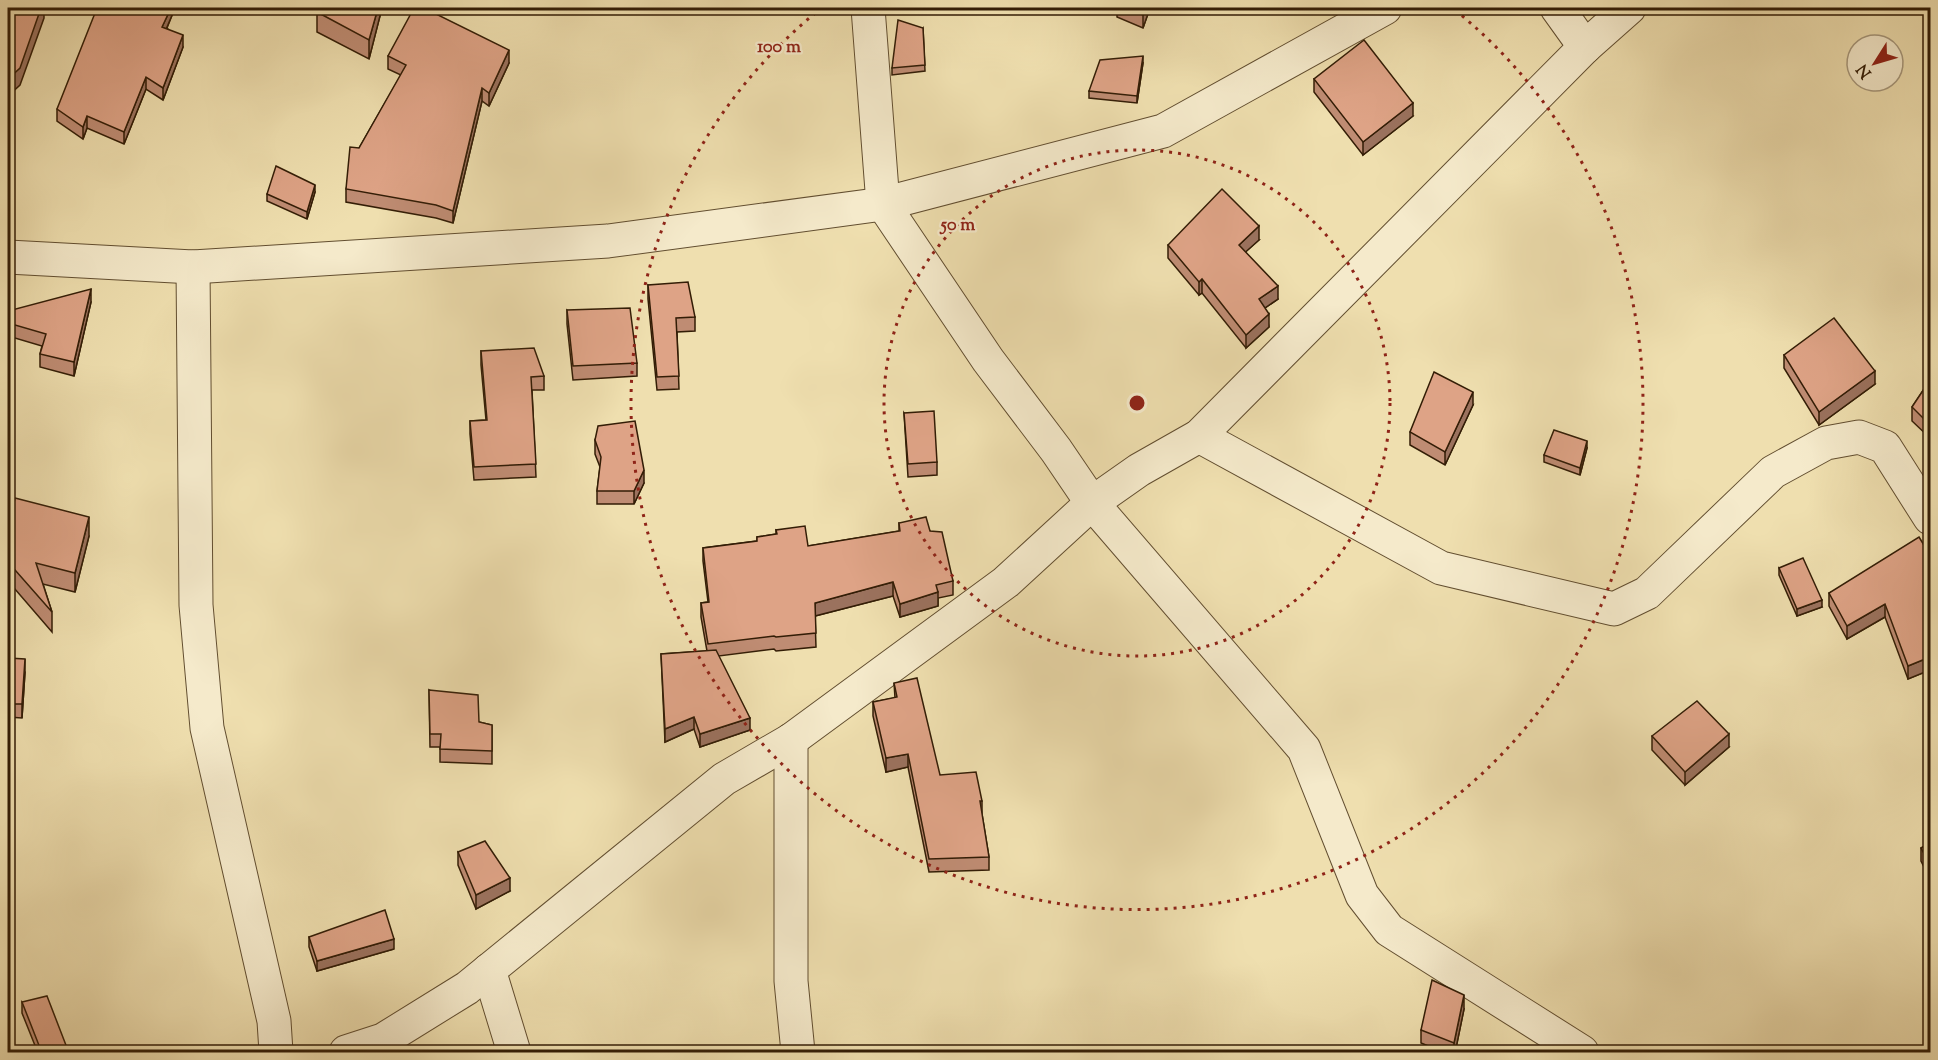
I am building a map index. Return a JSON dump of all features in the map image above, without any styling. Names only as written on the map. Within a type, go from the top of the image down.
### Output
[{"type":"street","points":[[868,8],[883,204],[988,360],[1056,450],[1092,503],[1304,749],[1362,895],[1389,930],[1582,1053]]},
{"type":"street","points":[[8,257],[193,267],[608,241],[883,204],[1163,131],[1385,8]]},
{"type":"street","points":[[1557,8],[1585,48]]},
{"type":"street","points":[[346,1053],[382,1040],[467,988],[724,779],[791,740],[1006,582],[1092,503],[1139,470],[1199,436],[1585,48],[1629,8]]},
{"type":"street","points":[[193,267],[196,605],[207,728],[274,1021],[276,1053]]},
{"type":"street","points":[[1199,436],[1441,568],[1614,609],[1647,592],[1773,472],[1826,443],[1859,437],[1885,447],[1930,518]]},
{"type":"street","points":[[791,740],[791,981],[798,1053]]},
{"type":"street","points":[[489,970],[514,1053]]},
{"type":"building","points":[[8,8],[41,8],[20,68],[8,79]]},
{"type":"building","points":[[97,8],[171,8],[162,27],[183,35],[163,88],[146,77],[124,132],[87,116],[83,127],[57,109]]},
{"type":"building","points":[[318,8],[378,8],[369,40],[317,12]]},
{"type":"building","points":[[414,8],[424,8],[509,50],[489,93],[482,88],[453,211],[436,205],[346,189],[350,147],[359,148],[406,65],[388,56]]},
{"type":"building","points":[[1126,8],[1145,8],[1143,15]]},
{"type":"building","points":[[898,20],[923,28],[925,65],[892,68]]},
{"type":"building","points":[[1364,40],[1413,103],[1363,142],[1314,79]]},
{"type":"building","points":[[1143,56],[1137,96],[1089,91],[1100,60]]},
{"type":"building","points":[[276,166],[315,185],[307,212],[267,194]]},
{"type":"building","points":[[1222,189],[1259,226],[1239,245],[1278,286],[1259,299],[1269,314],[1246,335],[1202,279],[1199,282],[1168,245]]},
{"type":"building","points":[[688,282],[695,317],[676,318],[679,376],[657,377],[648,285]]},
{"type":"building","points":[[91,289],[74,362],[40,354],[46,334],[8,323],[8,311]]},
{"type":"building","points":[[630,308],[637,363],[573,366],[567,310]]},
{"type":"building","points":[[1834,318],[1875,371],[1819,412],[1784,355]]},
{"type":"building","points":[[534,348],[544,376],[531,377],[536,464],[474,467],[470,421],[487,420],[481,351]]},
{"type":"building","points":[[1434,372],[1473,392],[1445,452],[1410,432]]},
{"type":"building","points":[[1930,380],[1930,425],[1912,407]]},
{"type":"building","points":[[934,411],[937,462],[908,464],[904,413]]},
{"type":"building","points":[[635,421],[644,470],[634,491],[597,491],[601,457],[595,440],[598,426]]},
{"type":"building","points":[[1554,430],[1587,441],[1580,468],[1544,455]]},
{"type":"building","points":[[15,498],[89,517],[75,573],[36,563],[52,612],[8,562],[8,511],[12,512]]},
{"type":"building","points":[[926,517],[930,531],[942,532],[953,581],[936,585],[938,592],[900,604],[893,582],[815,603],[816,633],[708,644],[701,603],[709,602],[703,548],[757,541],[757,537],[777,534],[776,530],[805,526],[808,546],[900,531],[899,523]]},
{"type":"building","points":[[1919,537],[1930,555],[1930,657],[1908,666],[1885,604],[1847,626],[1829,593]]},
{"type":"building","points":[[1803,558],[1822,600],[1797,609],[1779,568]]},
{"type":"building","points":[[716,650],[750,718],[700,734],[694,717],[665,729],[661,654]]},
{"type":"building","points":[[8,658],[25,659],[22,704],[8,704]]},
{"type":"building","points":[[917,678],[940,775],[976,772],[989,857],[929,859],[908,754],[886,758],[873,702],[897,697],[894,683]]},
{"type":"building","points":[[429,690],[478,695],[479,722],[492,725],[492,751],[440,749],[441,734],[430,734]]},
{"type":"building","points":[[1697,701],[1729,734],[1685,772],[1652,736]]},
{"type":"building","points":[[485,841],[510,878],[476,895],[458,852]]},
{"type":"building","points":[[1930,843],[1930,865],[1921,848]]},
{"type":"building","points":[[385,910],[394,939],[317,961],[309,937]]},
{"type":"building","points":[[1432,980],[1464,995],[1454,1043],[1421,1030]]},
{"type":"building","points":[[47,996],[69,1053],[42,1053],[22,1002]]}]
